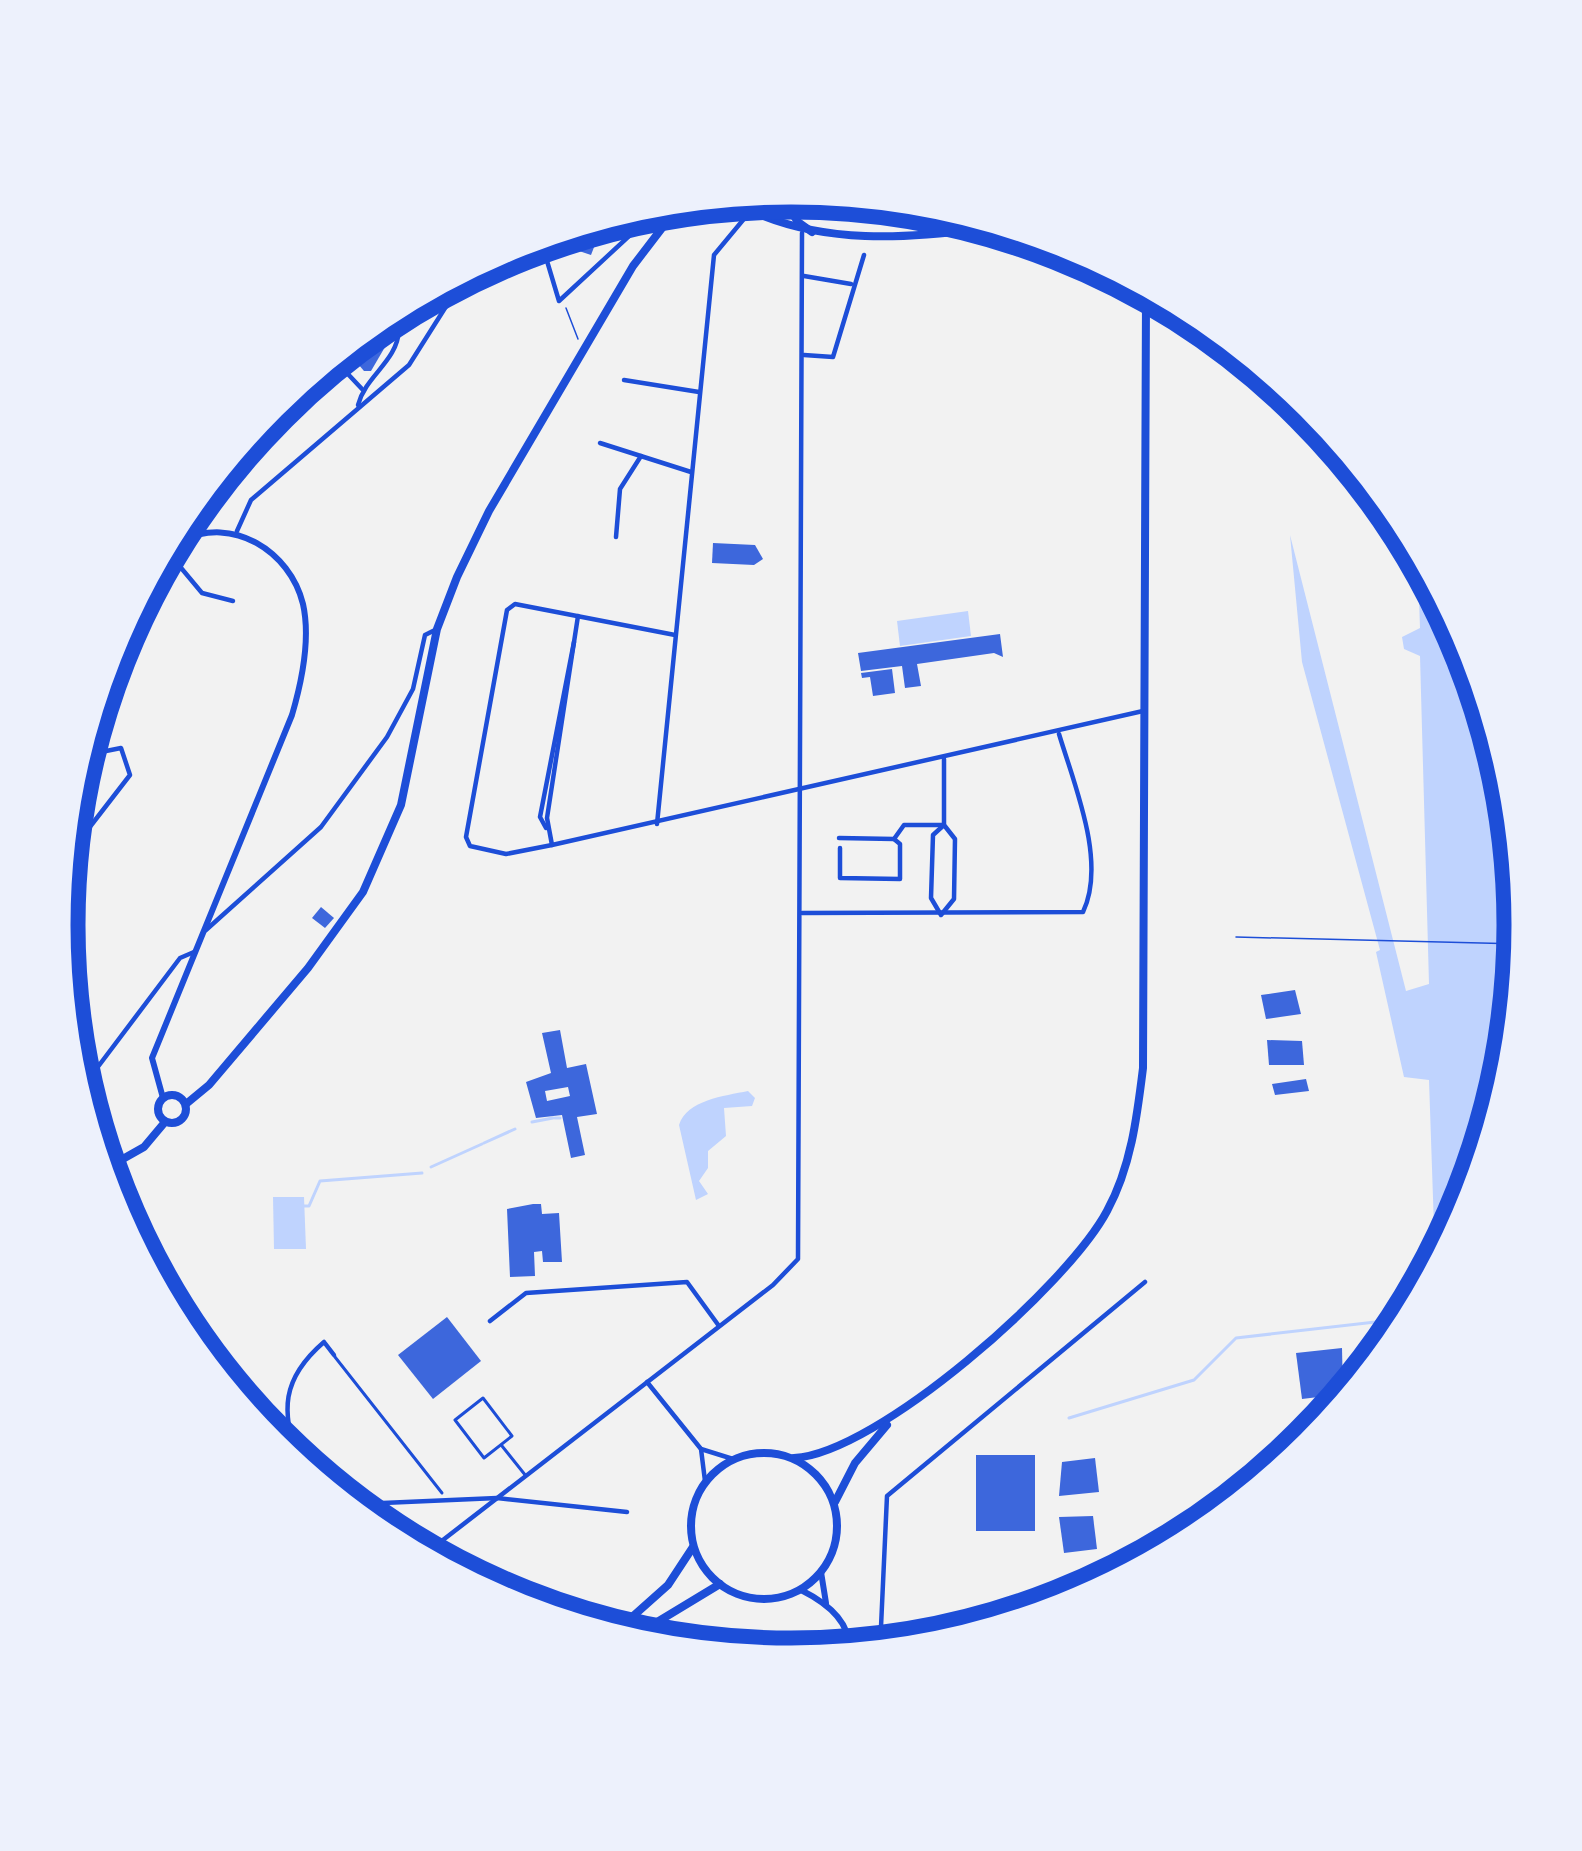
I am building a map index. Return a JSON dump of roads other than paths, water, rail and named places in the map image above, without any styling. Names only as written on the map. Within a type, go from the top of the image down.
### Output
[{"type":"main road","points":[[791,212],[814,233]]},
{"type":"main road","points":[[751,214],[802,232],[952,231]]},
{"type":"main road","points":[[118,1161],[144,1147],[165,1122],[182,1121],[186,1104],[209,1085],[308,968],[363,892],[401,805],[437,629],[484,521],[662,224]]},
{"type":"main road","points":[[834,1503],[855,1463],[892,1419],[1067,1270],[1108,1210],[1133,1144],[1143,1068],[1146,307]]},
{"type":"main road","points":[[165,1122],[158,1109],[163,1098],[176,1095],[186,1104]]},
{"type":"main road","points":[[629,1620],[668,1585],[694,1545],[694,1504],[705,1481],[733,1459],[774,1453],[794,1458],[820,1456],[892,1419]]},
{"type":"main road","points":[[694,1545],[720,1584],[754,1598],[801,1590],[821,1572],[835,1546],[834,1503],[819,1476],[794,1458]]},
{"type":"main road","points":[[652,1625],[720,1584]]},
{"type":"street","points":[[657,824],[715,255],[748,214]]},
{"type":"street","points":[[645,228],[656,230]]},
{"type":"street","points":[[546,256],[559,301],[632,231]]},
{"type":"street","points":[[437,1545],[798,1258],[802,232]]},
{"type":"street","points":[[804,355],[832,357],[863,255]]},
{"type":"street","points":[[804,276],[851,284]]},
{"type":"street","points":[[237,531],[251,500],[409,365],[446,302]]},
{"type":"street","points":[[358,405],[362,389],[398,343],[399,331]]},
{"type":"street","points":[[347,368],[362,389]]},
{"type":"street","points":[[624,380],[699,392]]},
{"type":"street","points":[[599,443],[693,473]]},
{"type":"street","points":[[616,537],[620,489],[641,456]]},
{"type":"street","points":[[163,1098],[152,1058],[302,683],[305,629],[297,586],[268,554],[237,531],[208,529],[194,535]]},
{"type":"street","points":[[178,563],[202,593],[233,601]]},
{"type":"street","points":[[675,635],[515,604],[507,610],[466,837],[478,851],[506,854],[657,824],[1144,711]]},
{"type":"street","points":[[552,845],[547,829],[578,616]]},
{"type":"street","points":[[202,932],[321,827],[387,737],[412,689],[425,635],[437,629]]},
{"type":"street","points":[[802,914],[1075,916],[1089,901],[1088,836],[1059,734]]},
{"type":"street","points":[[84,831],[128,782],[130,766],[114,746],[100,751]]},
{"type":"street","points":[[941,914],[954,899],[955,839],[944,826],[944,759]]},
{"type":"street","points":[[894,839],[904,825],[944,826]]},
{"type":"street","points":[[941,914],[931,898],[933,835],[944,826]]},
{"type":"street","points":[[838,838],[894,839],[900,844],[900,879],[840,878],[840,848]]},
{"type":"street","points":[[94,1072],[180,958],[194,952]]},
{"type":"street","points":[[490,1322],[526,1293],[687,1282],[718,1326]]},
{"type":"street","points":[[871,1633],[881,1628],[887,1496],[1145,1282]]},
{"type":"street","points":[[289,1432],[290,1378],[324,1342],[442,1493]]},
{"type":"street","points":[[647,1382],[700,1449],[705,1481]]},
{"type":"street","points":[[483,1398],[512,1436],[501,1444],[484,1458],[454,1420],[483,1398]]},
{"type":"street","points":[[501,1444],[526,1476]]},
{"type":"street","points":[[700,1449],[733,1459]]},
{"type":"street","points":[[374,1503],[497,1498],[627,1512]]},
{"type":"street","points":[[821,1572],[826,1603],[845,1636]]},
{"type":"street","points":[[801,1590],[826,1603]]},
{"type":"water","points":[[1290,535],[1406,991],[1429,984],[1420,656],[1404,649],[1402,637],[1420,628],[1419,589],[1450,653],[1480,741],[1502,879],[1498,1019],[1480,1110],[1434,1232],[1429,1080],[1404,1077],[1376,952],[1380,950],[1302,662]]},
{"type":"water","points":[[968,611],[971,636],[900,646],[897,621]]},
{"type":"water","points":[[748,1091],[755,1098],[752,1106],[724,1108],[726,1136],[708,1151],[708,1168],[699,1181],[708,1194],[696,1200],[679,1125],[698,1105]]},
{"type":"water","points":[[273,1197],[304,1197],[306,1249],[274,1249]]},
{"type":"waterway","points":[[532,1122],[553,1118]]},
{"type":"waterway","points":[[555,1118],[560,1118]]},
{"type":"waterway","points":[[484,1143],[515,1129]]},
{"type":"waterway","points":[[431,1167],[482,1144]]},
{"type":"waterway","points":[[302,1206],[309,1206],[320,1181],[422,1173]]},
{"type":"waterway","points":[[1069,1418],[1194,1380],[1236,1338],[1385,1321]]}]
